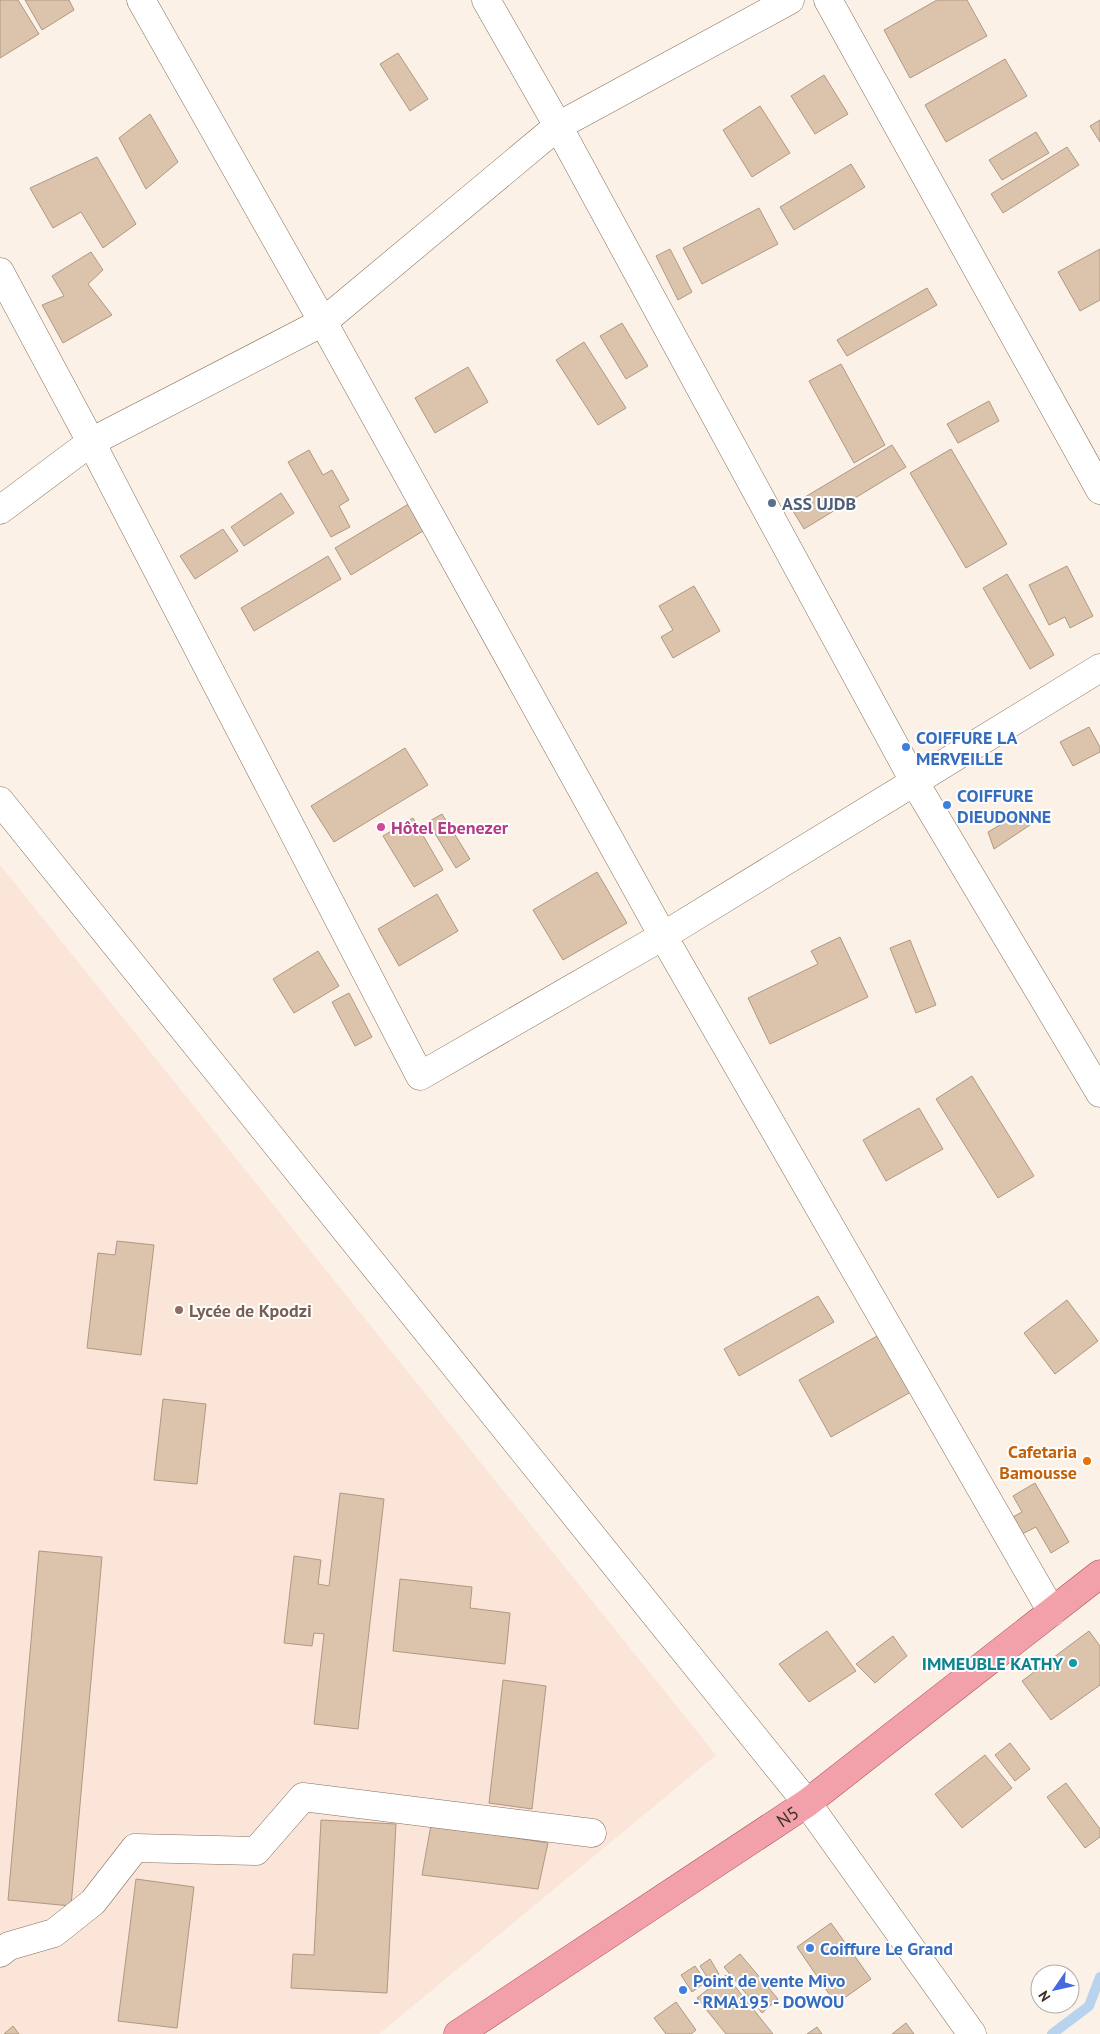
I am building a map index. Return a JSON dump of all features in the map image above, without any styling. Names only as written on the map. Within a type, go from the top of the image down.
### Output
[{"type":"main road","name":"N5","points":[[458,2034],[807,1803],[1100,1574]]},
{"type":"street","points":[[141,0],[323,322],[663,936],[1052,1612]]},
{"type":"street","points":[[486,0],[558,126],[914,783],[1100,1093]]},
{"type":"street","points":[[0,510],[91,442],[323,322],[558,126],[790,0]]},
{"type":"street","points":[[828,0],[1100,490]]},
{"type":"street","points":[[0,272],[91,442],[420,1076],[663,936],[1100,668]]},
{"type":"street","points":[[0,801],[807,1803],[972,2034]]},
{"type":"street","points":[[0,1954],[9,1946],[54,1933],[93,1902],[135,1848],[256,1851],[303,1797],[592,1834]]},
{"type":"shaded area","name":"Lycée de Kpodzi","points":[[0,865],[716,1755],[379,2034],[0,2034]]},
{"type":"building","points":[[0,0],[18,0],[39,34],[0,58]]},
{"type":"building","points":[[25,0],[69,0],[74,10],[42,30]]},
{"type":"building","points":[[937,0],[967,0],[987,36],[910,78],[884,30]]},
{"type":"building","points":[[398,53],[428,99],[410,111],[380,64]]},
{"type":"building","points":[[1005,59],[1027,96],[946,142],[925,105]]},
{"type":"building","points":[[824,75],[848,114],[815,134],[791,96]]},
{"type":"building","points":[[760,106],[790,153],[752,177],[723,130]]},
{"type":"building","points":[[150,114],[178,162],[146,189],[119,138]]},
{"type":"building","points":[[1100,120],[1100,142],[1090,126]]},
{"type":"building","points":[[1036,132],[1049,153],[1002,180],[989,160]]},
{"type":"building","points":[[1067,147],[1079,165],[1003,213],[991,194]]},
{"type":"building","points":[[97,157],[136,224],[103,248],[81,212],[53,228],[30,188]]},
{"type":"building","points":[[851,164],[865,187],[794,230],[780,207]]},
{"type":"building","points":[[759,208],[778,244],[702,284],[683,248]]},
{"type":"building","points":[[670,249],[692,292],[678,300],[656,256]]},
{"type":"building","points":[[1100,249],[1100,300],[1080,311],[1058,272]]},
{"type":"building","points":[[91,252],[103,270],[88,284],[112,315],[63,343],[42,305],[64,296],[52,276]]},
{"type":"building","points":[[927,288],[937,305],[847,356],[837,340]]},
{"type":"building","points":[[622,323],[648,366],[626,379],[600,336]]},
{"type":"building","points":[[584,342],[626,408],[598,425],[556,360]]},
{"type":"building","points":[[841,364],[885,445],[854,463],[809,381]]},
{"type":"building","points":[[468,367],[488,402],[435,433],[415,398]]},
{"type":"building","points":[[989,401],[999,421],[958,443],[947,424]]},
{"type":"building","points":[[892,445],[906,467],[804,529],[790,506]]},
{"type":"building","points":[[951,449],[1007,544],[966,568],[910,473]]},
{"type":"building","points":[[309,450],[323,475],[332,470],[349,500],[339,506],[350,527],[331,537],[288,462]]},
{"type":"building","points":[[281,493],[294,513],[244,546],[231,527]]},
{"type":"building","points":[[412,502],[428,528],[351,575],[335,548]]},
{"type":"building","points":[[223,529],[238,551],[195,579],[180,556]]},
{"type":"building","points":[[328,556],[341,579],[254,631],[241,608]]},
{"type":"building","points":[[1067,566],[1093,616],[1070,628],[1065,617],[1049,625],[1029,585]]},
{"type":"building","points":[[1007,574],[1054,655],[1030,669],[983,588]]},
{"type":"building","points":[[694,586],[720,631],[673,658],[661,637],[673,630],[659,606]]},
{"type":"building","points":[[1089,727],[1100,747],[1100,752],[1073,766],[1060,742]]},
{"type":"building","points":[[405,748],[428,785],[334,842],[311,806]]},
{"type":"building","points":[[1022,812],[1030,825],[994,849],[988,832]]},
{"type":"building","points":[[442,814],[470,859],[456,868],[428,822]]},
{"type":"building","points":[[413,818],[443,870],[414,887],[383,836]]},
{"type":"building","points":[[597,872],[627,923],[563,960],[533,910]]},
{"type":"building","points":[[437,894],[458,931],[399,966],[378,929]]},
{"type":"building","points":[[840,937],[868,997],[770,1044],[748,998],[818,964],[811,951]]},
{"type":"building","points":[[910,940],[936,1005],[916,1013],[890,948]]},
{"type":"building","points":[[318,951],[339,986],[294,1013],[273,979]]},
{"type":"building","points":[[349,993],[372,1037],[355,1046],[332,1002]]},
{"type":"building","points":[[972,1076],[1034,1176],[998,1198],[936,1099]]},
{"type":"building","points":[[919,1108],[943,1149],[886,1181],[863,1140]]},
{"type":"building","points":[[117,1241],[154,1245],[141,1355],[87,1348],[98,1253],[115,1255]]},
{"type":"building","points":[[818,1296],[834,1322],[739,1376],[724,1349]]},
{"type":"building","points":[[1067,1300],[1098,1341],[1055,1374],[1024,1333]]},
{"type":"building","points":[[886,1331],[918,1388],[831,1437],[799,1380]]},
{"type":"building","points":[[163,1399],[206,1404],[197,1484],[154,1480]]},
{"type":"building","points":[[1035,1483],[1069,1542],[1051,1553],[1036,1527],[1022,1534],[1013,1517],[1022,1512],[1013,1496]]},
{"type":"building","points":[[340,1493],[384,1499],[358,1729],[314,1724],[324,1634],[314,1633],[312,1646],[284,1643],[294,1556],[321,1560],[318,1584],[329,1586]]},
{"type":"building","points":[[39,1551],[102,1557],[71,1906],[8,1900]]},
{"type":"building","points":[[400,1579],[472,1587],[470,1608],[510,1613],[505,1664],[393,1651]]},
{"type":"building","points":[[827,1631],[856,1671],[809,1702],[779,1664]]},
{"type":"building","name":"IMMEUBLE KATHY","points":[[1089,1631],[1100,1646],[1100,1685],[1051,1720],[1022,1681]]},
{"type":"building","points":[[893,1636],[907,1656],[875,1683],[856,1664]]},
{"type":"building","points":[[503,1680],[546,1686],[532,1809],[489,1803]]},
{"type":"building","points":[[1010,1743],[1030,1769],[1015,1781],[995,1755]]},
{"type":"building","points":[[985,1755],[1012,1788],[962,1828],[935,1794]]},
{"type":"building","points":[[1066,1783],[1100,1829],[1100,1837],[1085,1848],[1047,1797]]},
{"type":"building","points":[[321,1820],[396,1824],[387,1993],[291,1988],[293,1954],[314,1955]]},
{"type":"building","points":[[431,1825],[548,1843],[538,1889],[422,1875]]},
{"type":"building","points":[[136,1879],[194,1887],[177,2028],[118,2021]]},
{"type":"building","points":[[831,1923],[871,1979],[836,2004],[797,1947]]},
{"type":"building","points":[[740,1954],[778,1999],[762,2013],[724,1967]]},
{"type":"building","points":[[710,1959],[719,1974],[709,1980],[700,1966]]},
{"type":"building","points":[[695,1966],[706,1982],[692,1992],[681,1975]]},
{"type":"building","points":[[726,1975],[773,2034],[726,2034],[697,1998]]},
{"type":"building","points":[[676,2002],[696,2030],[691,2034],[666,2034],[654,2018]]},
{"type":"building","points":[[906,2023],[914,2034],[892,2034]]},
{"type":"building","points":[[13,2026],[19,2034],[4,2034]]},
{"type":"building","points":[[817,2027],[822,2034],[807,2034]]},
{"type":"waterway","points":[[1052,2034],[1089,2006],[1100,1977]]},
{"type":"place","name":"ASS UJDB","points":[[772,503]]},
{"type":"place","name":"COIFFURE LA MERVEILLE","points":[[906,747]]},
{"type":"place","name":"COIFFURE DIEUDONNE","points":[[947,805]]},
{"type":"place","name":"Hôtel Ebenezer","points":[[381,827]]},
{"type":"place","name":"Lycée de Kpodzi","points":[[179,1310]]},
{"type":"place","name":"Cafetaria Bamousse","points":[[1087,1461]]},
{"type":"place","name":"IMMEUBLE KATHY","points":[[1073,1663]]},
{"type":"place","name":"Coiffure Le Grand","points":[[810,1948]]},
{"type":"place","name":"Point de vente Mivo - RMA195 - DOWOU","points":[[683,1990]]}]
